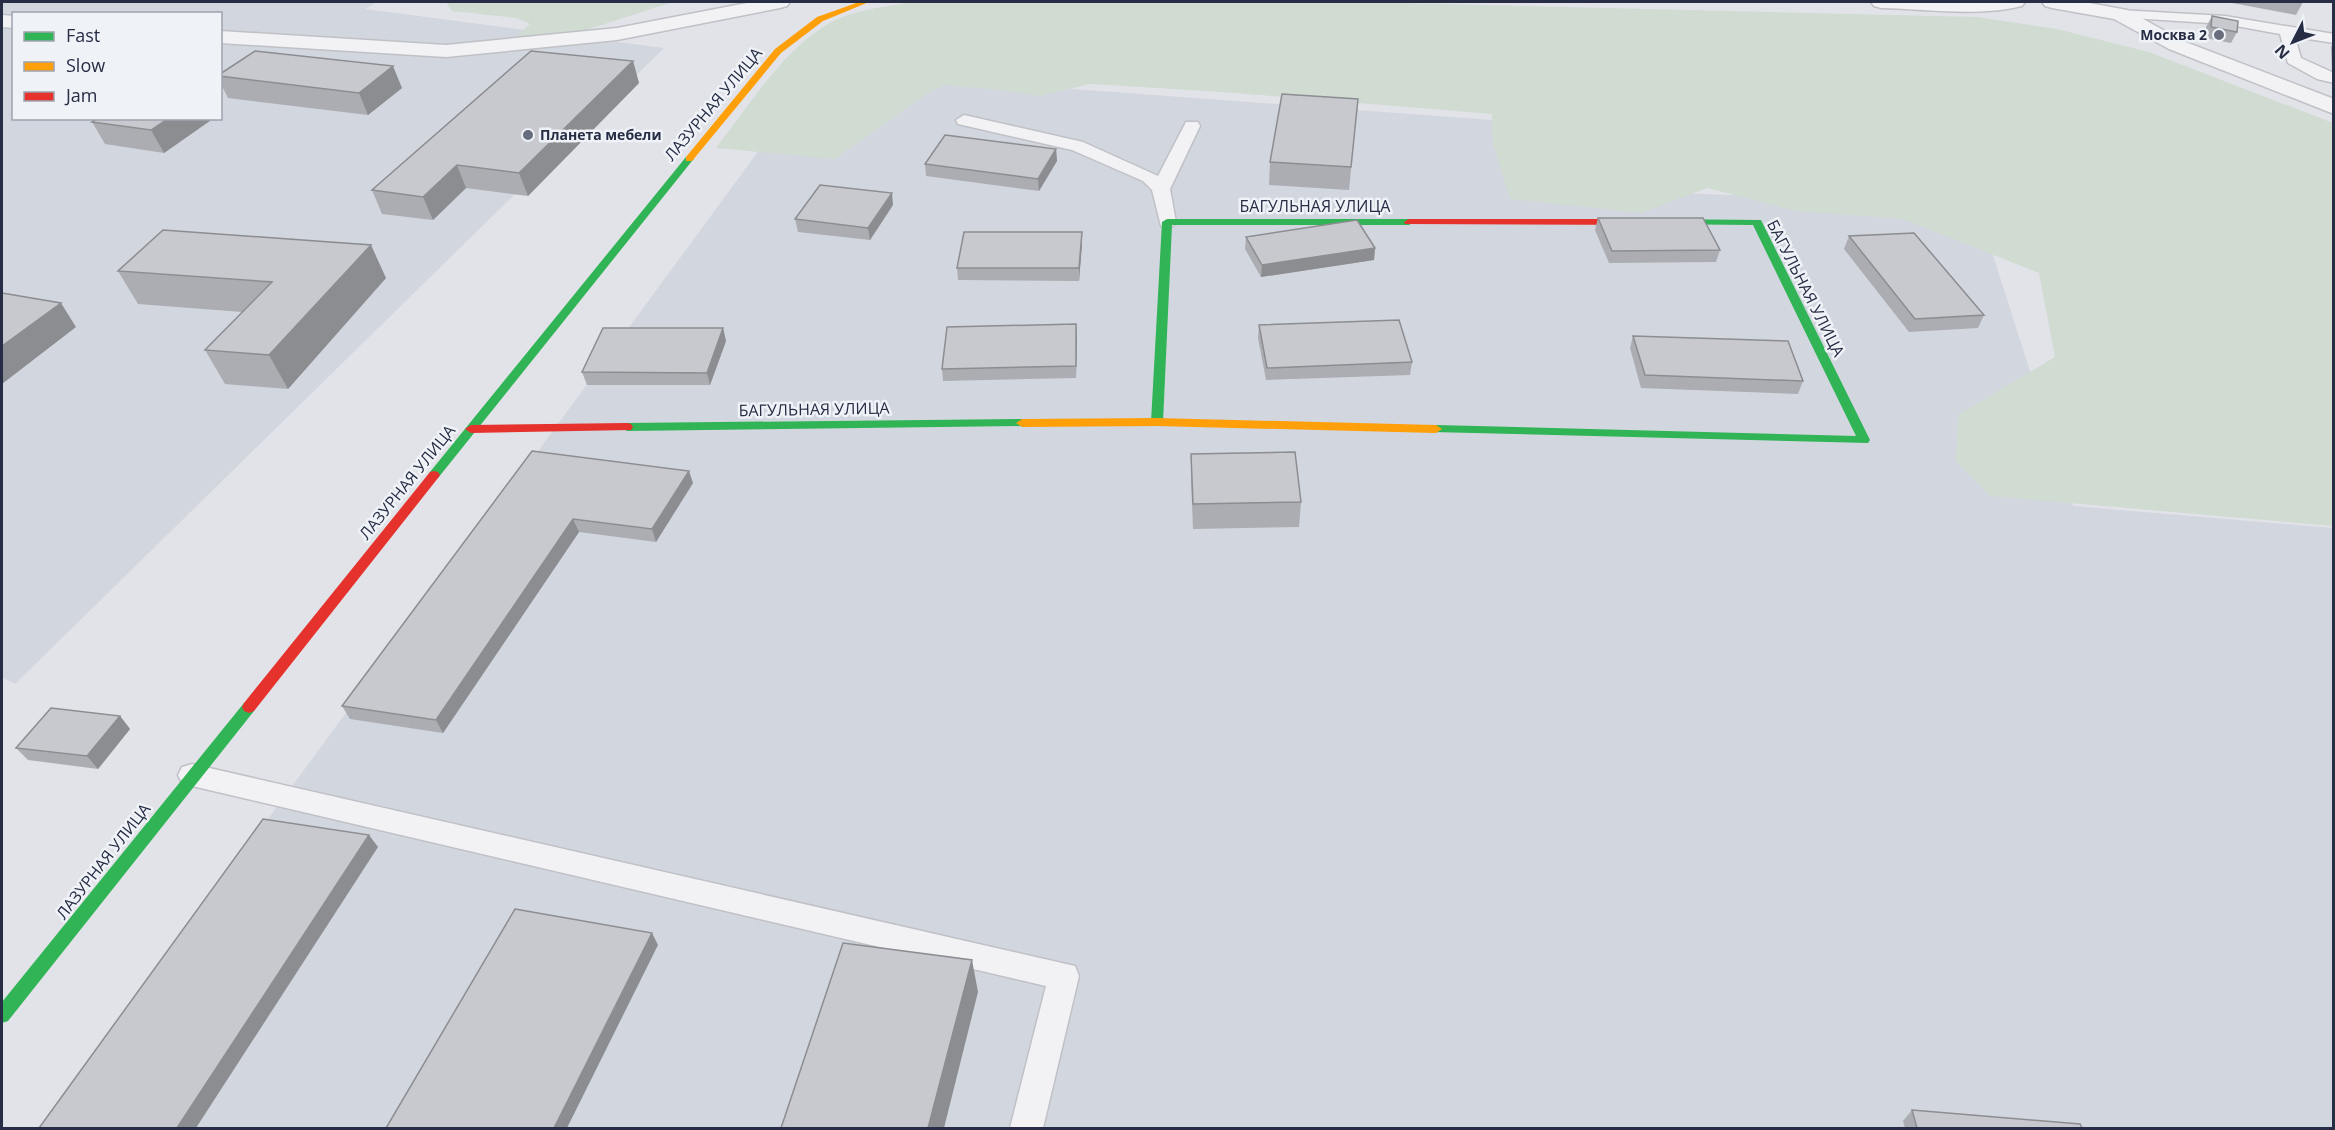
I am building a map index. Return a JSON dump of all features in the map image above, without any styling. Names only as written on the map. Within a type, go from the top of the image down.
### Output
[{"type":"street","points":[[222,38],[446,51],[617,34],[780,2]]},
{"type":"street","name":"ЛАЗУРНАЯ УЛИЦА","points":[[2,1015],[192,775],[778,51],[820,19],[865,2]]},
{"type":"street","points":[[1881,2],[1975,5],[2007,2]]},
{"type":"street","points":[[2052,2],[2121,8],[2176,45],[2334,107]]},
{"type":"street","points":[[1157,422],[1167,222]]},
{"type":"street","name":"БАГУЛЬНАЯ УЛИЦА","points":[[471,429],[1157,422],[1864,440],[1757,222],[1167,222]]},
{"type":"lane","points":[[2121,8],[2225,20],[2334,39]]},
{"type":"lane","points":[[2286,30],[2294,60],[2323,76],[2334,78]]},
{"type":"lane","points":[[964,120],[1077,146],[1149,177],[1161,189],[1167,222]]},
{"type":"lane","points":[[1161,189],[1192,126]]},
{"type":"lane","points":[[192,775],[1064,976],[1027,1128]]},
{"type":"shaded area","points":[[2,2],[377,2],[365,9],[664,48],[15,684],[2,677]]},
{"type":"shaded area","points":[[446,2],[673,2],[583,31],[514,39],[530,24],[516,18],[452,11]]},
{"type":"shaded area","points":[[917,2],[1356,2],[1977,17],[2057,29],[2149,52],[2333,123],[2333,526],[1990,496],[1956,461],[1958,415],[2055,357],[2039,273],[1903,219],[1796,211],[1707,188],[1641,213],[1510,199],[1493,144],[1492,114],[1223,92],[1090,84],[1039,96],[945,85],[928,93],[835,159],[716,148],[778,67],[792,52],[823,27],[844,16],[881,7]]},
{"type":"shaded area","points":[[818,70],[1492,120],[1507,186],[1977,205],[2073,506],[2333,528],[2333,1128],[41,1128]]},
{"type":"building","points":[[2212,16],[2238,21],[2237,32],[2211,27]]},
{"type":"building","points":[[255,51],[393,66],[359,93],[222,76],[222,73]]},
{"type":"building","points":[[531,51],[633,61],[519,173],[457,165],[423,197],[372,190]]},
{"type":"building","points":[[1282,94],[1358,99],[1351,167],[1270,162]]},
{"type":"building","points":[[95,120],[166,120],[151,130],[92,122]]},
{"type":"building","points":[[945,135],[1056,149],[1038,179],[925,164]]},
{"type":"building","points":[[820,185],[892,193],[868,228],[795,219]]},
{"type":"building","points":[[1598,218],[1703,218],[1720,250],[1612,251]]},
{"type":"building","points":[[1357,220],[1375,248],[1262,265],[1246,237]]},
{"type":"building","points":[[163,230],[371,245],[269,355],[205,350],[272,282],[118,271]]},
{"type":"building","points":[[964,232],[1082,232],[1079,268],[957,268]]},
{"type":"building","points":[[1914,233],[1984,315],[1915,319],[1849,236]]},
{"type":"building","points":[[2,293],[61,303],[2,346]]},
{"type":"building","points":[[1399,320],[1412,362],[1267,368],[1259,325]]},
{"type":"building","points":[[1076,324],[1076,366],[942,369],[947,327]]},
{"type":"building","points":[[603,328],[723,328],[707,373],[582,372]]},
{"type":"building","points":[[1633,336],[1788,341],[1803,381],[1645,375]]},
{"type":"building","points":[[532,451],[689,471],[652,529],[573,519],[436,720],[342,706]]},
{"type":"building","points":[[1295,452],[1301,502],[1193,504],[1191,454]]},
{"type":"building","points":[[51,708],[120,716],[87,756],[16,748]]},
{"type":"building","points":[[263,819],[369,835],[177,1128],[39,1128]]},
{"type":"building","points":[[515,909],[652,933],[554,1128],[386,1128]]},
{"type":"building","points":[[843,943],[972,960],[928,1128],[781,1128]]},
{"type":"building","points":[[1912,1110],[2080,1124],[2082,1128],[1917,1128]]},
{"type":"traffic: fast","points":[[434,475],[689,159]]},
{"type":"traffic: fast","points":[[1157,422],[1167,222],[1409,222]]},
{"type":"traffic: fast","points":[[1436,429],[1864,440],[1757,222],[1653,222]]},
{"type":"traffic: fast","points":[[627,427],[1022,423]]},
{"type":"traffic: fast","points":[[2,1015],[249,707]]},
{"type":"traffic: slow","points":[[689,159],[778,51],[820,19],[865,2]]},
{"type":"traffic: slow","points":[[1022,423],[1157,422],[1436,429]]},
{"type":"traffic: jam","points":[[1409,222],[1653,222]]},
{"type":"traffic: jam","points":[[471,429],[627,427]]},
{"type":"traffic: jam","points":[[249,707],[434,475]]},
{"type":"place","name":"Москва 2","points":[[2219,35]]},
{"type":"place","name":"Планета мебели","points":[[528,135]]}]
